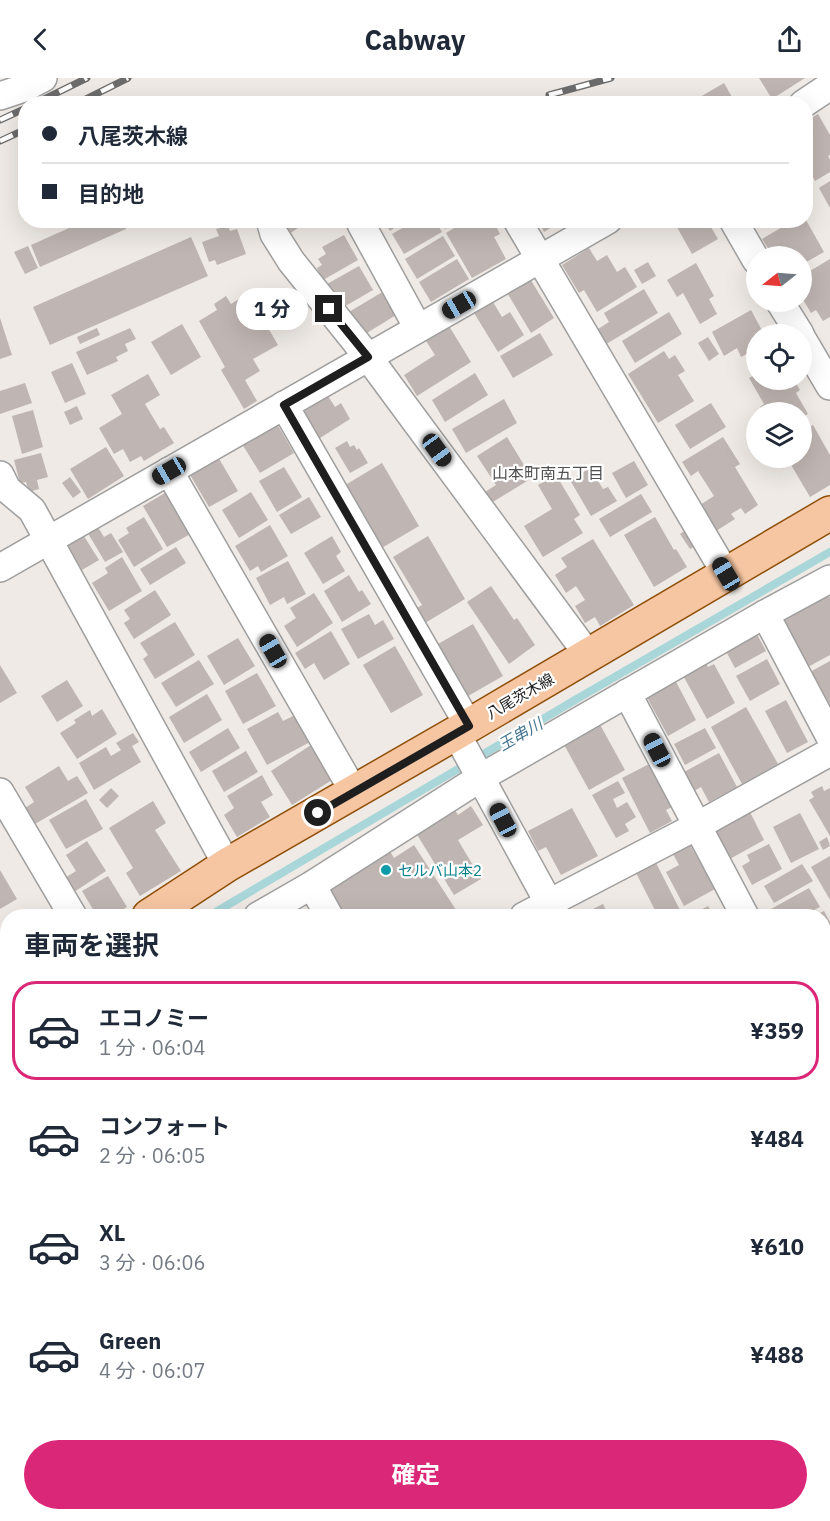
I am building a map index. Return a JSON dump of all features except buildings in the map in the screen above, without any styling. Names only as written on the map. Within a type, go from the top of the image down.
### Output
[{"type":"main road","name":"八尾茨木線","points":[[160,909],[227,865],[354,792],[469,750],[589,656],[830,513]]},
{"type":"street","points":[[0,96],[44,78]]},
{"type":"street","points":[[813,97],[830,86]]},
{"type":"street","points":[[272,228],[291,261],[368,357],[589,656]]},
{"type":"street","points":[[363,228],[418,328]]},
{"type":"street","points":[[521,228],[726,574]]},
{"type":"street","points":[[0,568],[594,228]]},
{"type":"street","points":[[738,228],[748,246]]},
{"type":"street","points":[[812,356],[830,386]]},
{"type":"street","points":[[284,405],[551,909]]},
{"type":"street","points":[[169,471],[354,792]]},
{"type":"street","points":[[0,475],[7,489],[32,510],[227,865]]},
{"type":"street","points":[[270,909],[312,885],[469,750],[627,693],[830,579]]},
{"type":"street","points":[[765,615],[830,737]]},
{"type":"street","points":[[627,693],[741,909]]},
{"type":"street","points":[[554,909],[830,752]]},
{"type":"street","points":[[0,792],[69,909]]},
{"type":"street","points":[[312,885],[325,909]]},
{"type":"waterway","name":"玉串川","points":[[221,909],[830,552]]},
{"type":"railway","points":[[50,96],[87,78]]},
{"type":"railway","points":[[92,96],[128,78]]},
{"type":"railway","points":[[549,95],[611,78]]},
{"type":"railway","points":[[0,120],[18,112]]},
{"type":"railway","points":[[0,141],[18,133]]},
{"type":"place","name":"セルバ山本2","points":[[386,870]]},
{"type":"district","name":"山本町南五丁目","points":[[548,473]]},
{"type":"route","points":[[318,813],[469,726],[284,405],[368,357],[329,309]]}]
